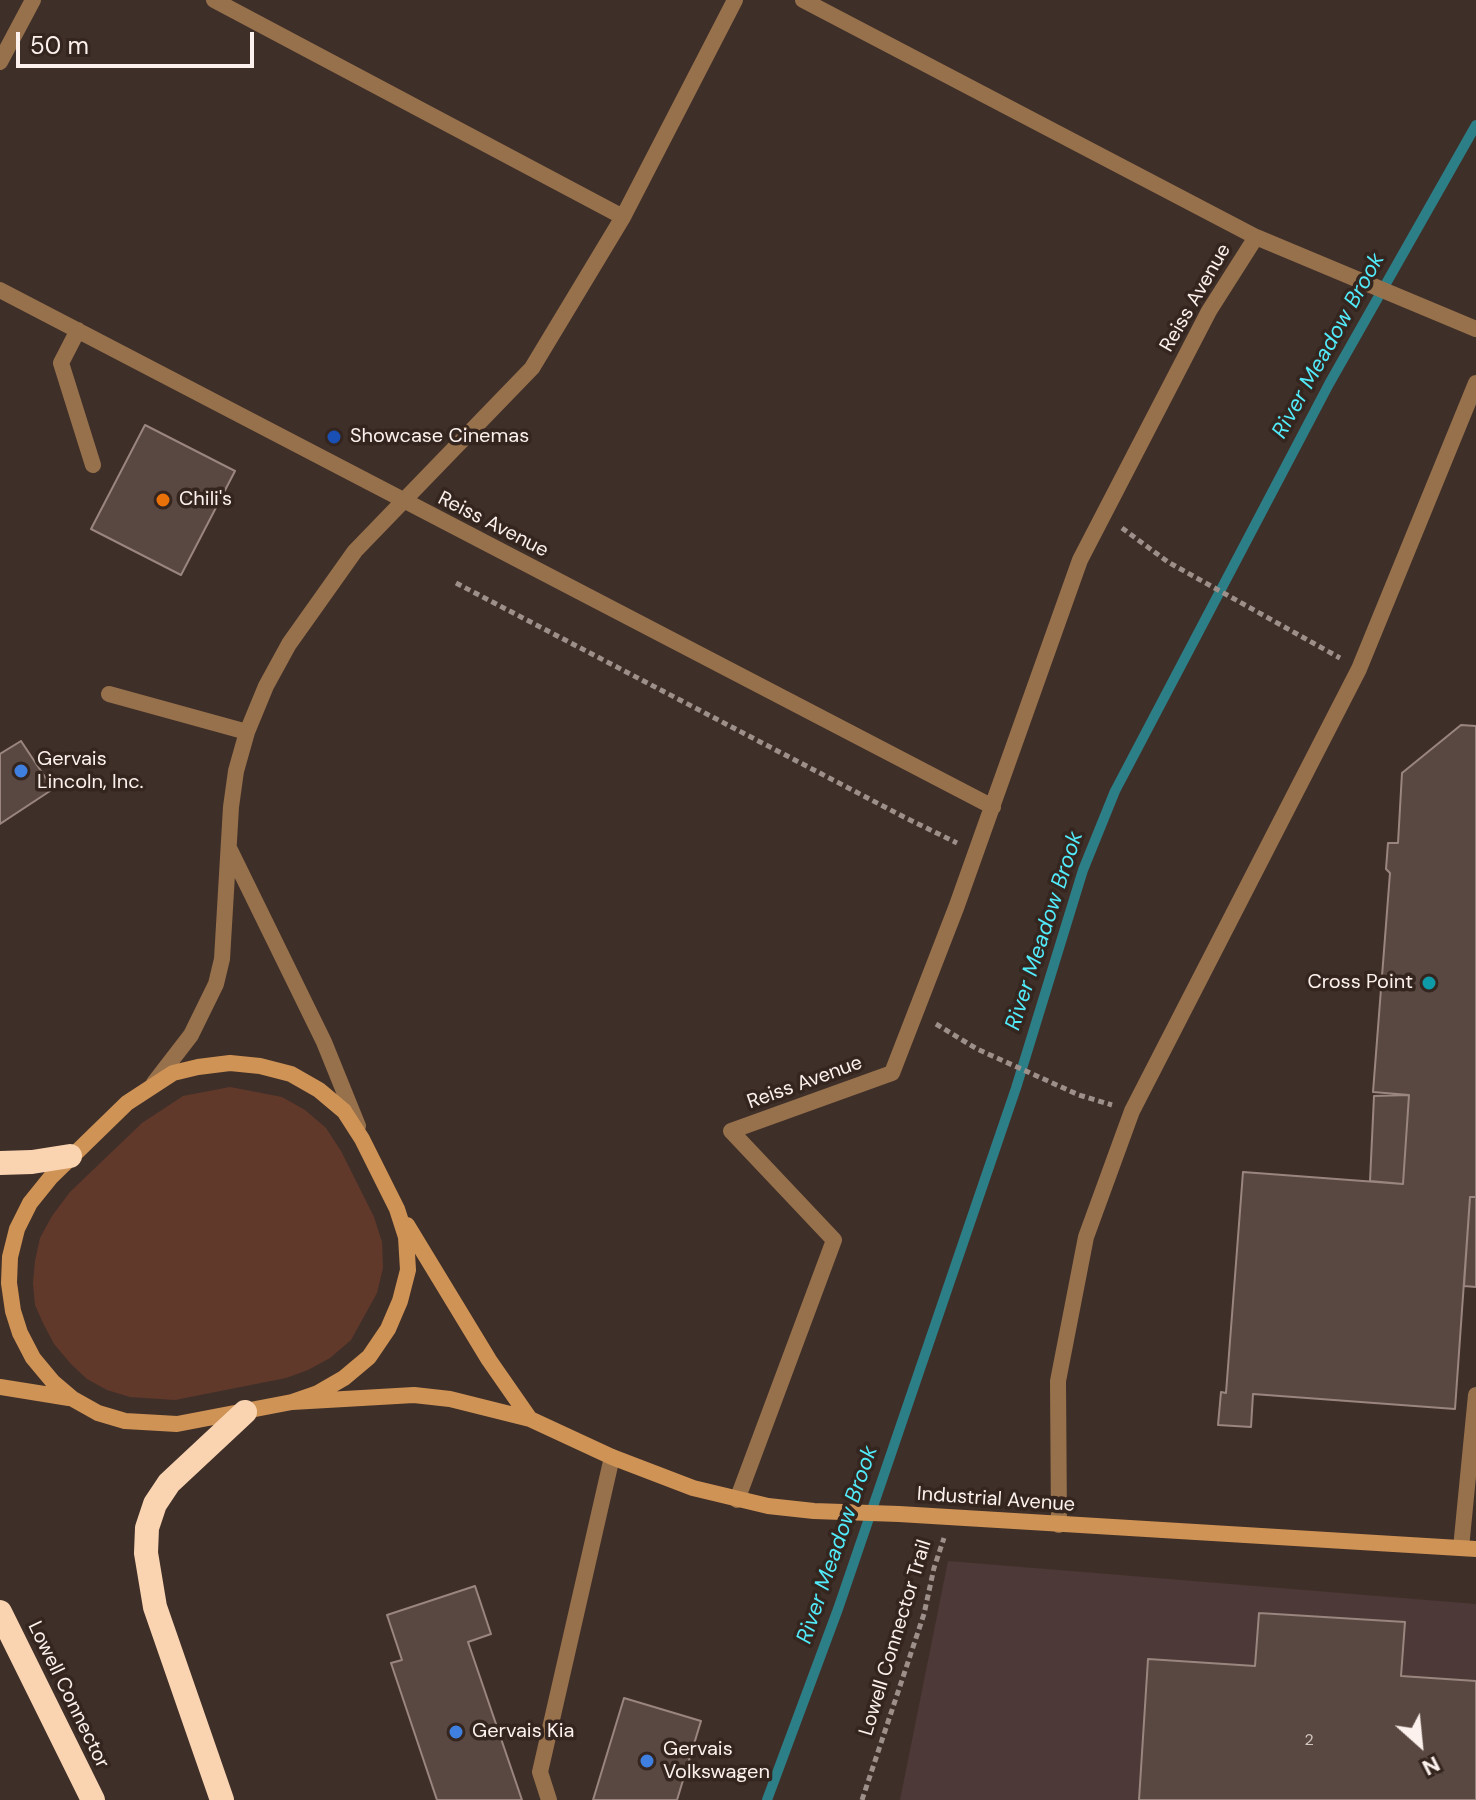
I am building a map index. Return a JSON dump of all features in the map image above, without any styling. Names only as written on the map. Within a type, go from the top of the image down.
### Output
[{"type":"highway","points":[[0,1163],[70,1156]]},
{"type":"highway","points":[[222,1800],[155,1607],[149,1580],[147,1540],[155,1504],[169,1483],[245,1412]]},
{"type":"highway","name":"Lowell Connector","points":[[0,1612],[93,1800]]},
{"type":"main road","points":[[0,1286],[17,1229],[30,1203],[70,1156],[127,1103],[173,1073],[230,1063],[260,1066],[291,1074],[319,1090],[344,1111],[362,1139],[397,1209],[489,1360],[530,1419]]},
{"type":"main road","points":[[10,1257],[9,1283],[20,1333],[33,1358],[53,1382],[73,1399],[98,1413],[125,1421],[177,1424],[292,1402],[318,1393],[344,1378],[369,1357],[388,1329],[408,1270],[406,1237],[397,1209]]},
{"type":"main road","points":[[0,1387],[73,1399]]},
{"type":"main road","name":"Industrial Avenue","points":[[292,1402],[414,1395],[450,1399],[530,1419],[612,1457],[693,1488],[780,1508],[1469,1548]]},
{"type":"lane","points":[[0,62],[33,0]]},
{"type":"lane","points":[[214,0],[623,217]]},
{"type":"lane","name":"Reiss Avenue","points":[[150,1087],[191,1035],[216,984],[222,959],[236,771],[247,732],[266,686],[289,644],[355,551],[532,368],[623,217],[735,0]]},
{"type":"lane","name":"Reiss Avenue","points":[[737,1500],[834,1240],[731,1131],[892,1073],[993,807],[1080,560],[1209,311],[1256,237],[803,0]]},
{"type":"lane","points":[[1256,237],[1476,329]]},
{"type":"lane","name":"Reiss Avenue","points":[[0,290],[993,807]]},
{"type":"lane","points":[[78,330],[61,363],[93,465]]},
{"type":"lane","points":[[1059,1525],[1058,1381],[1086,1237],[1132,1111],[1359,669],[1476,383]]},
{"type":"lane","points":[[109,694],[247,732]]},
{"type":"lane","points":[[229,847],[324,1042],[362,1139]]},
{"type":"lane","points":[[1469,1548],[1476,1395]]},
{"type":"lane","points":[[549,1800],[540,1772],[612,1457]]},
{"type":"path","points":[[1104,514],[1168,562],[1343,660]]},
{"type":"path","points":[[456,583],[958,843]]},
{"type":"path","points":[[915,1011],[977,1049],[1079,1095],[1115,1106]]},
{"type":"path","name":"Lowell Connector Trail","points":[[862,1800],[924,1614],[934,1568],[951,1517]]},
{"type":"shaded area","points":[[230,1087],[282,1097],[305,1110],[326,1128],[374,1217],[382,1242],[383,1268],[377,1293],[351,1340],[330,1358],[286,1378],[175,1400],[130,1397],[107,1390],[87,1379],[54,1344],[35,1305],[33,1283],[40,1238],[70,1192],[142,1123],[183,1096]]},
{"type":"shaded area","points":[[948,1561],[1476,1604],[1476,1800],[900,1800]]},
{"type":"building","name":"Chili's","points":[[145,425],[235,471],[181,575],[91,529]]},
{"type":"building","name":"Cross Point","points":[[1461,725],[1476,726],[1476,1197],[1470,1197],[1455,1409],[1253,1394],[1251,1427],[1218,1425],[1221,1392],[1226,1393],[1243,1172],[1403,1184],[1409,1095],[1373,1092],[1390,873],[1386,869],[1388,843],[1398,843],[1402,773]]},
{"type":"building","name":"Gervais Lincoln, Inc.","points":[[21,741],[53,789],[0,824],[0,754]]},
{"type":"building","points":[[1409,1095],[1403,1184],[1370,1181],[1374,1096]]},
{"type":"building","points":[[1470,1197],[1476,1197],[1476,1287],[1464,1286]]},
{"type":"building","name":"Gervais Kia","points":[[475,1586],[491,1634],[468,1642],[522,1800],[437,1800],[391,1663],[402,1660],[387,1615]]},
{"type":"building","points":[[1259,1613],[1405,1622],[1401,1676],[1476,1681],[1476,1800],[1139,1800],[1148,1659],[1255,1666]]},
{"type":"building","name":"Gervais Volkswagen","points":[[624,1698],[701,1721],[677,1800],[593,1800]]},
{"type":"waterway","name":"River Meadow Brook","points":[[767,1800],[838,1609],[1016,1088],[1083,870],[1115,791],[1329,384],[1476,125]]},
{"type":"place","name":"Showcase Cinemas","points":[[334,437]]},
{"type":"place","name":"Chili's","points":[[163,500]]},
{"type":"place","name":"Gervais Lincoln, Inc.","points":[[21,771]]},
{"type":"place","name":"Cross Point","points":[[1429,983]]},
{"type":"place","name":"Gervais Kia","points":[[456,1732]]},
{"type":"place","name":"Gervais Volkswagen","points":[[647,1761]]}]
